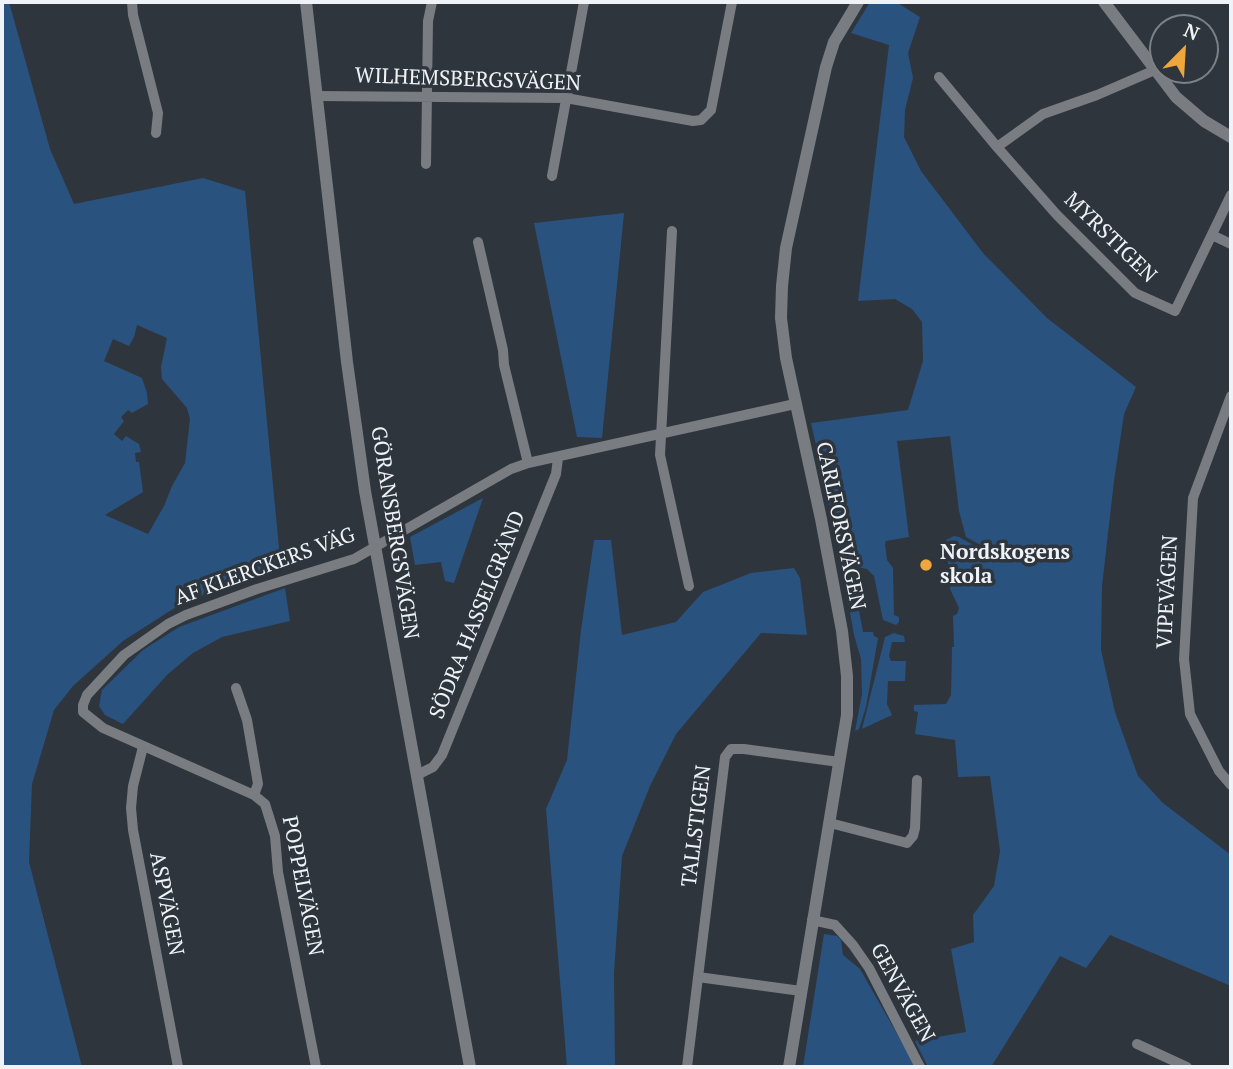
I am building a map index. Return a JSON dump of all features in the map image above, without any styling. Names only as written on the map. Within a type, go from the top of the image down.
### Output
[{"type":"street","points":[[132,2],[158,113],[156,133]]},
{"type":"street","name":"GÖRANSBERGSVÄGEN","points":[[306,2],[347,362],[365,491],[470,1067]]},
{"type":"street","points":[[426,164],[428,21],[432,2]]},
{"type":"street","points":[[552,176],[584,2]]},
{"type":"street","name":"WILHEMSBERGSVÄGEN","points":[[317,96],[566,98],[693,121],[701,120],[711,110],[732,2]]},
{"type":"street","name":"CARLFORSVÄGEN","points":[[789,1067],[830,823],[847,702],[847,676],[842,631],[821,519],[786,358],[782,286],[786,248],[826,67],[834,42],[858,2]]},
{"type":"street","points":[[1104,2],[1149,63]]},
{"type":"street","points":[[997,146],[1044,114],[1149,72]]},
{"type":"street","name":"MYRSTIGEN","points":[[939,77],[1057,215],[1135,293],[1175,311],[1231,195]]},
{"type":"street","points":[[1166,84],[1188,109],[1231,137]]},
{"type":"street","points":[[672,231],[660,455],[689,586]]},
{"type":"street","points":[[1213,235],[1231,244]]},
{"type":"street","points":[[478,242],[528,463]]},
{"type":"street","name":"VIPEVÄGEN","points":[[1231,396],[1193,498],[1184,659],[1190,714],[1219,771],[1231,785]]},
{"type":"street","name":"AF KLERCKERS VÄG","points":[[143,747],[103,727],[83,712],[86,695],[124,655],[146,638],[186,615],[257,589],[354,559],[511,469],[528,463],[795,404]]},
{"type":"street","name":"SÖDRA HASSELGRÄND","points":[[416,775],[433,767],[442,755],[556,474],[558,458]]},
{"type":"street","points":[[143,747],[254,796],[258,784],[247,720],[236,688]]},
{"type":"street","name":"ASPVÄGEN","points":[[143,747],[133,786],[131,808],[178,1067]]},
{"type":"street","name":"TALLSTIGEN","points":[[687,1067],[725,757],[731,749],[744,748],[839,762]]},
{"type":"street","points":[[830,823],[907,842],[913,836],[915,828],[917,780]]},
{"type":"street","name":"POPPELVÄGEN","points":[[254,796],[265,804],[275,836],[278,872],[316,1067]]},
{"type":"street","name":"GENVÄGEN","points":[[812,920],[835,926],[853,945],[869,968],[920,1067]]},
{"type":"street","points":[[698,977],[801,991]]},
{"type":"street","points":[[1137,1044],[1187,1067]]},
{"type":"shaded area","points":[[2,2],[9,2],[50,149],[74,204],[203,178],[245,191],[281,569],[187,600],[123,641],[73,686],[54,710],[32,784],[29,862],[82,1067],[2,1067]],"holes":[[[137,325],[167,338],[161,367],[162,379],[187,408],[190,419],[185,463],[148,534],[105,515],[143,492],[139,462],[136,462],[135,453],[141,452],[139,444],[126,436],[122,441],[114,434],[124,421],[121,417],[128,410],[132,413],[148,404],[142,378],[104,361],[113,339],[129,346]]]},
{"type":"shaded area","points":[[870,2],[896,2],[920,17],[908,53],[913,78],[905,110],[904,137],[921,171],[983,253],[1047,318],[1136,387],[1124,414],[1114,481],[1102,586],[1101,650],[1115,712],[1138,776],[1163,803],[1231,855],[1231,986],[1110,935],[1086,968],[1060,956],[991,1067],[928,1067],[915,1041],[966,1032],[951,949],[974,942],[973,915],[994,886],[1000,851],[990,776],[958,777],[955,740],[915,734],[918,712],[914,711],[914,705],[946,704],[951,695],[953,616],[959,608],[950,589],[946,540],[959,537],[1000,560],[1001,556],[966,537],[959,511],[950,436],[897,441],[909,537],[886,541],[885,544],[887,560],[893,568],[894,615],[899,617],[899,622],[896,625],[883,620],[874,576],[867,569],[843,564],[811,423],[908,410],[923,361],[922,322],[912,309],[895,299],[858,301],[889,45],[851,33]]},
{"type":"shaded area","points":[[624,213],[602,438],[577,437],[534,223]]},
{"type":"shaded area","points":[[483,498],[454,583],[445,581],[441,562],[415,565],[410,537]]},
{"type":"shaded area","points":[[594,540],[611,540],[622,635],[676,622],[703,592],[751,573],[794,568],[800,578],[807,635],[761,633],[676,734],[650,786],[622,856],[614,973],[615,1067],[567,1067],[546,809],[567,760]]},
{"type":"shaded area","points":[[854,578],[864,585],[855,589],[863,632],[873,632],[878,638],[866,707],[859,729],[855,731],[862,694],[861,659],[844,579]]},
{"type":"shaded area","points":[[285,588],[290,621],[222,637],[193,653],[167,675],[123,724],[105,715],[99,706],[102,690],[143,650],[179,627]]},
{"type":"shaded area","points":[[894,633],[904,636],[905,642],[892,642],[889,656],[891,661],[906,661],[905,681],[888,681],[887,704],[892,715],[862,729],[885,637]]},
{"type":"shaded area","points":[[824,934],[837,936],[841,940],[843,955],[860,969],[916,1067],[803,1067]]},
{"type":"place","name":"Nordskogens skola","points":[[926,565]]}]
